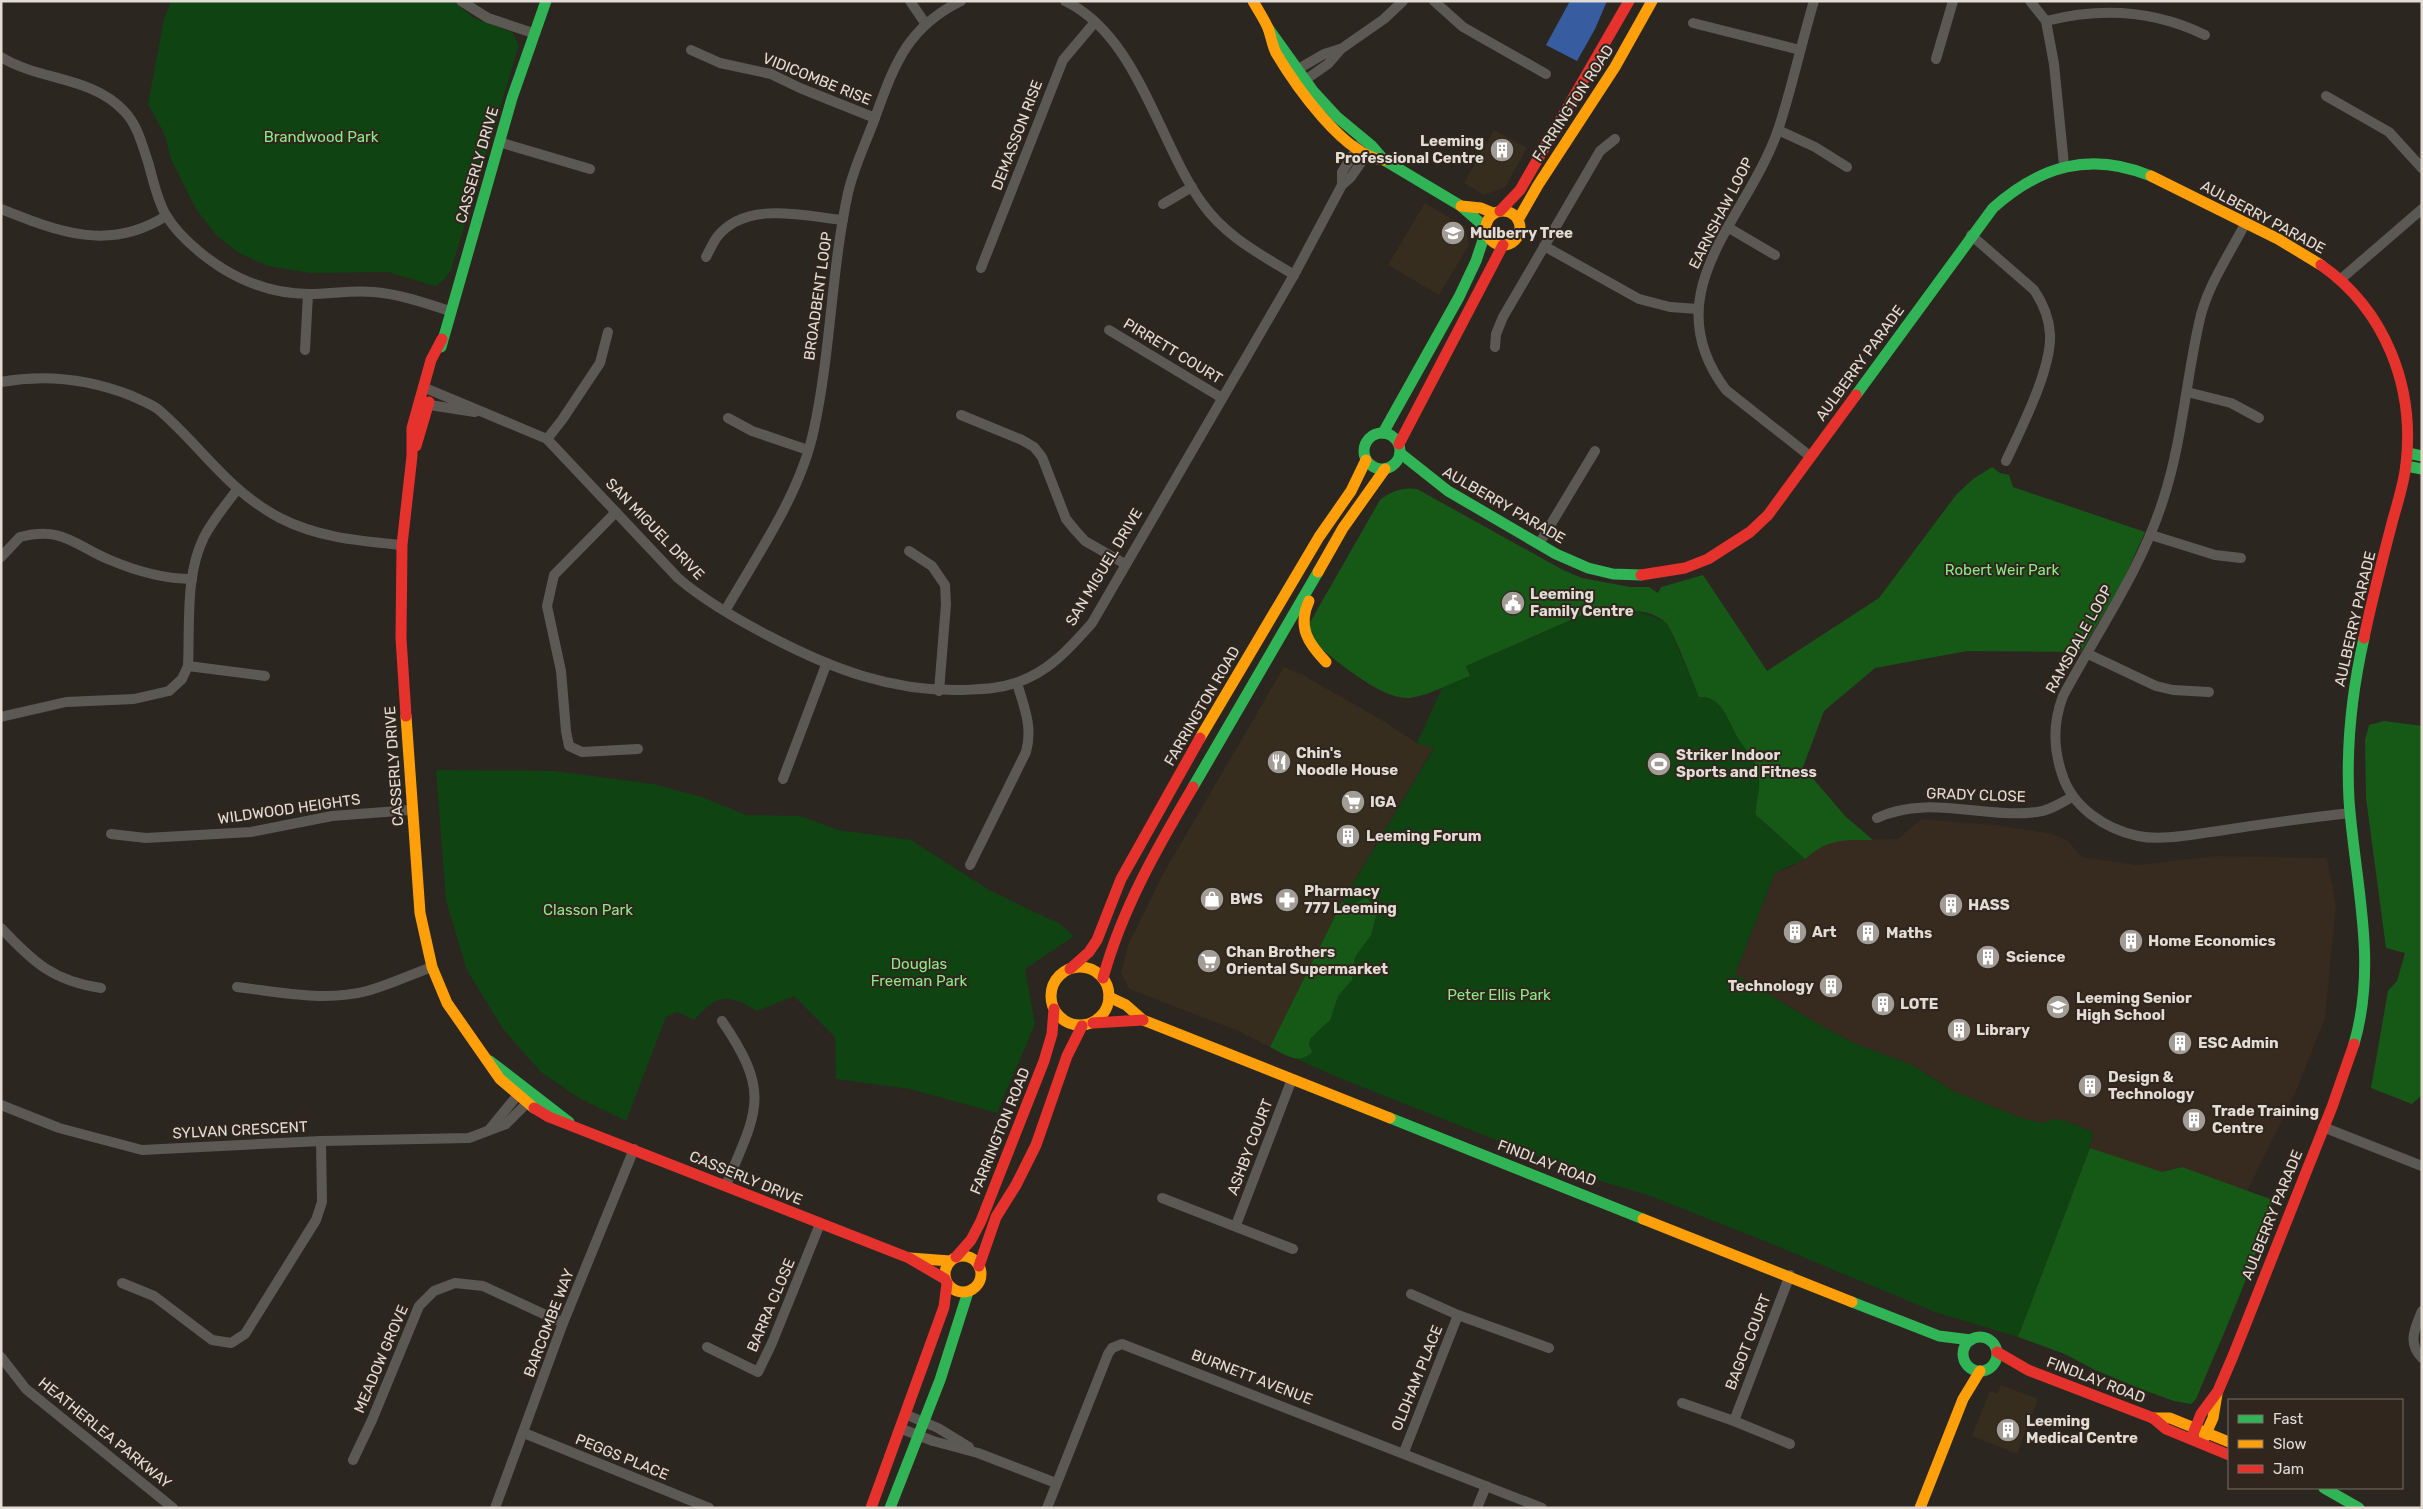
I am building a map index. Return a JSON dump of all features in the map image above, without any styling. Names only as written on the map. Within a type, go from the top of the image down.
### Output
[{"type":"main road","name":"CASSERLY DRIVE","points":[[546,1],[533,32],[450,311],[424,404],[422,430],[412,456],[402,545],[401,638],[411,810],[420,913],[432,967],[447,1003],[484,1058],[505,1070],[521,1091],[531,1100],[555,1108],[572,1124],[909,1258],[946,1281]]},
{"type":"main road","points":[[1253,1],[1268,28],[1275,51],[1294,71],[1319,114],[1364,148],[1371,159],[1384,160],[1461,206],[1486,229],[1494,243],[1503,245],[1514,241],[1520,232],[1518,220],[1511,213],[1461,206]]},
{"type":"main road","name":"FARRINGTON ROAD","points":[[1497,212],[1520,190],[1630,1]]},
{"type":"main road","name":"FARRINGTON ROAD","points":[[1518,220],[1538,185],[1615,67],[1652,1]]},
{"type":"main road","name":"AULBERRY PARADE","points":[[1400,448],[1428,478],[1539,544],[1579,564],[1605,572],[1656,574],[1695,566],[1722,554],[1756,528],[1772,510],[1971,235],[1993,208],[2018,186],[2047,171],[2064,165],[2108,164],[2133,169],[2246,224],[2302,253],[2341,279],[2372,316],[2392,351],[2404,390],[2408,412],[2408,454],[2354,686],[2348,734],[2350,812],[2364,919],[2366,957],[2364,995],[2358,1030],[2348,1064],[2218,1391],[2201,1414],[2199,1436]]},
{"type":"main road","points":[[1383,433],[1413,376],[1459,297],[1476,262],[1486,229],[1497,212]]},
{"type":"main road","points":[[1103,978],[1088,968],[1070,969],[1055,981],[1051,1000],[1054,1009],[1066,1022],[1087,1024],[1105,1012],[1109,997],[1103,978],[1113,941],[1154,853],[1342,528],[1387,469],[1397,462],[1400,448],[1418,402],[1461,328],[1487,273],[1503,245]]},
{"type":"main road","points":[[1387,469],[1374,468],[1366,460],[1365,444],[1372,436],[1383,433],[1392,436],[1400,448]]},
{"type":"main road","points":[[2408,454],[2422,456]]},
{"type":"main road","name":"FARRINGTON ROAD","points":[[1070,969],[1090,950],[1097,940],[1121,879],[1158,810],[1319,538],[1351,491],[1366,460]]},
{"type":"main road","points":[[2406,466],[2422,468]]},
{"type":"main road","name":"AULBERRY PARADE","points":[[1387,469],[1428,478]]},
{"type":"main road","points":[[1326,662],[1308,643],[1301,622],[1304,609],[1339,548],[1342,528]]},
{"type":"main road","name":"FINDLAY ROAD","points":[[1109,997],[1126,1005],[1143,1020],[1790,1275],[1939,1336],[1971,1340]]},
{"type":"main road","name":"FARRINGTON ROAD","points":[[953,1259],[971,1240],[981,1221],[1044,1061],[1052,1034],[1054,1009]]},
{"type":"main road","name":"FINDLAY ROAD","points":[[1087,1024],[1143,1020]]},
{"type":"main road","name":"FARRINGTON ROAD","points":[[980,1266],[996,1217],[1016,1186],[1036,1145],[1058,1087],[1066,1056],[1087,1024]]},
{"type":"main road","points":[[871,1508],[902,1429],[944,1307],[945,1270],[953,1259],[967,1256],[980,1266],[980,1282],[968,1292],[960,1310],[947,1359],[890,1508]]},
{"type":"main road","name":"CASSERLY DRIVE","points":[[909,1258],[953,1259]]},
{"type":"main road","points":[[946,1281],[956,1291],[968,1292]]},
{"type":"main road","name":"FINDLAY ROAD","points":[[1939,1336],[1966,1361]]},
{"type":"main road","points":[[1920,1508],[1963,1399],[1984,1370],[1995,1362],[1997,1352],[1992,1342],[1987,1339],[1976,1338],[1971,1340],[1965,1347],[1966,1361],[1963,1399]]},
{"type":"main road","name":"FINDLAY ROAD","points":[[1997,1352],[2028,1370],[2153,1418],[2170,1418],[2228,1454]]},
{"type":"main road","points":[[1966,1361],[1984,1370]]},
{"type":"main road","name":"FINDLAY ROAD","points":[[1984,1370],[2028,1370]]},
{"type":"main road","name":"FINDLAY ROAD","points":[[2199,1436],[2228,1442]]},
{"type":"main road","points":[[2326,1489],[2358,1508]]},
{"type":"street","points":[[461,1],[488,18],[533,32]]},
{"type":"street","points":[[910,1],[925,23]]},
{"type":"street","name":"BROADBENT LOOP","points":[[725,611],[787,502],[808,450],[814,429],[843,220],[854,170],[891,75],[903,50],[925,23],[943,10],[961,1]]},
{"type":"street","points":[[1065,1],[1095,22],[1115,45],[1202,203],[1229,233],[1294,275]]},
{"type":"street","points":[[1301,83],[1328,64],[1341,49],[1384,19],[1403,1]]},
{"type":"street","points":[[1434,1],[1464,27],[1546,74]]},
{"type":"street","name":"EARNSHAW LOOP","points":[[1811,457],[1726,390],[1717,378],[1705,352],[1698,309],[1705,274],[1756,180],[1778,130],[1814,1]]},
{"type":"street","points":[[1936,58],[1953,1]]},
{"type":"street","points":[[2030,1],[2046,21],[2054,64],[2064,165]]},
{"type":"street","points":[[2046,21],[2094,12],[2132,12],[2184,24],[2205,35]]},
{"type":"street","name":"DEMASSON RISE","points":[[981,268],[1063,60],[1095,22]]},
{"type":"street","points":[[1693,23],[1800,50]]},
{"type":"street","points":[[1294,71],[1324,54],[1341,49]]},
{"type":"street","name":"VIDICOMBE RISE","points":[[691,50],[720,63],[771,74],[800,88],[875,118]]},
{"type":"street","points":[[1,57],[30,71],[84,85],[101,92],[126,112],[140,137],[166,216],[194,246],[226,271],[270,289],[308,294],[373,292],[393,295],[450,311]]},
{"type":"street","points":[[2326,96],[2389,132],[2422,168]]},
{"type":"street","points":[[1778,130],[1815,147],[1847,167]]},
{"type":"street","points":[[1495,347],[1496,334],[1503,317],[1600,151],[1615,139]]},
{"type":"street","points":[[500,142],[590,169]]},
{"type":"street","name":"SAN MIGUEL DRIVE","points":[[428,388],[481,413],[547,439],[678,578],[695,593],[826,665],[871,680],[938,691],[993,689],[1017,683],[1049,667],[1070,648],[1092,623],[1294,275],[1342,185],[1352,177],[1364,148]]},
{"type":"street","points":[[1163,204],[1192,187]]},
{"type":"street","points":[[1,209],[70,234],[94,236],[130,233],[151,225],[166,216]]},
{"type":"street","points":[[2341,279],[2422,209]]},
{"type":"street","points":[[706,257],[717,237],[726,228],[737,220],[752,215],[772,213],[843,220]]},
{"type":"street","name":"RAMSDALE LOOP","points":[[2246,224],[2205,303],[2199,322],[2170,478],[2151,535],[2140,562],[2063,696],[2058,710],[2056,724],[2058,760],[2072,797],[2090,814],[2121,831],[2154,838],[2350,812]]},
{"type":"street","points":[[1729,228],[1775,255]]},
{"type":"street","points":[[1971,235],[2034,290],[2042,301],[2050,334],[2049,349],[2041,376],[2025,420],[2006,461]]},
{"type":"street","points":[[1544,246],[1639,300],[1670,307],[1698,309]]},
{"type":"street","points":[[305,350],[308,294]]},
{"type":"street","name":"PIRRETT COURT","points":[[1110,330],[1222,398]]},
{"type":"street","points":[[547,439],[600,363],[608,332]]},
{"type":"street","points":[[1,382],[34,378],[74,379],[109,387],[158,409],[237,490],[280,518],[320,534],[346,540],[402,545]]},
{"type":"street","points":[[2187,392],[2231,403],[2259,418]]},
{"type":"street","name":"SAN MIGUEL DRIVE","points":[[424,404],[481,413]]},
{"type":"street","points":[[961,415],[1022,440],[1034,447],[1042,457],[1066,519],[1085,541],[1125,564]]},
{"type":"street","points":[[728,418],[752,431],[808,450]]},
{"type":"street","points":[[1539,544],[1595,451]]},
{"type":"street","points":[[1,717],[66,702],[134,699],[169,691],[182,679],[188,666],[192,579],[203,539],[214,519],[237,490]]},
{"type":"street","points":[[616,512],[554,575],[548,606],[561,671],[569,746],[582,752],[638,749]]},
{"type":"street","points":[[1,557],[20,537],[52,533],[137,570],[175,579],[192,579]]},
{"type":"street","points":[[2151,535],[2215,555],[2241,558]]},
{"type":"street","points":[[909,551],[932,566],[945,585],[946,604],[938,691]]},
{"type":"street","points":[[2088,654],[2156,686],[2173,690],[2209,692]]},
{"type":"street","points":[[783,779],[826,665]]},
{"type":"street","points":[[188,666],[265,676]]},
{"type":"street","points":[[970,865],[1026,752],[1030,739],[1030,726],[1017,683]]},
{"type":"street","name":"GRADY CLOSE","points":[[1877,818],[1894,810],[1920,808],[2038,812],[2072,797]]},
{"type":"street","name":"WILDWOOD HEIGHTS","points":[[111,834],[146,838],[251,832],[332,816],[411,810]]},
{"type":"street","points":[[1,928],[24,952],[58,976],[77,984],[101,988]]},
{"type":"street","points":[[237,987],[317,996],[352,994],[383,986],[432,967]]},
{"type":"street","points":[[722,1021],[747,1061],[755,1089],[756,1104],[753,1120],[726,1186]]},
{"type":"street","name":"ASHBY COURT","points":[[1236,1225],[1292,1079]]},
{"type":"street","points":[[487,1133],[521,1091]]},
{"type":"street","name":"SYLVAN CRESCENT","points":[[3,1110],[58,1128],[142,1150],[321,1141],[469,1138],[487,1133],[506,1124],[531,1100]]},
{"type":"street","points":[[2323,1127],[2422,1166]]},
{"type":"street","points":[[122,1283],[154,1296],[212,1340],[232,1343],[245,1334],[316,1220],[322,1202],[321,1141]]},
{"type":"street","name":"BARCOMBE WAY","points":[[495,1508],[563,1324],[634,1149]]},
{"type":"street","points":[[1162,1198],[1236,1225],[1293,1249]]},
{"type":"street","name":"BARRA CLOSE","points":[[707,1347],[758,1372],[772,1344],[820,1224]]},
{"type":"street","name":"BAGOT COURT","points":[[1734,1421],[1790,1275]]},
{"type":"street","name":"MEADOW GROVE","points":[[353,1460],[372,1420],[419,1306],[434,1291],[455,1283],[483,1286],[563,1324]]},
{"type":"street","name":"OLDHAM PLACE","points":[[1412,1294],[1458,1315],[1549,1348]]},
{"type":"street","points":[[2422,1311],[2413,1333],[2413,1343],[2415,1352],[2422,1358]]},
{"type":"street","name":"OLDHAM PLACE","points":[[1404,1452],[1458,1315]]},
{"type":"street","name":"BURNETT AVENUE","points":[[1047,1508],[1108,1354],[1112,1348],[1122,1344],[1404,1452],[1542,1508]]},
{"type":"street","name":"HEATHERLEA PARKWAY","points":[[1,1357],[32,1395],[173,1508]]},
{"type":"street","points":[[1682,1404],[1734,1421],[1790,1444]]},
{"type":"street","points":[[907,1415],[938,1428],[978,1453]]},
{"type":"street","points":[[902,1429],[978,1453],[1056,1483]]},
{"type":"street","name":"PEGGS PLACE","points":[[524,1433],[709,1508]]},
{"type":"street","points":[[1477,1508],[1486,1486]]},
{"type":"shaded area","points":[[1494,130],[1527,148],[1505,187],[1484,195],[1464,183]]},
{"type":"shaded area","points":[[1425,203],[1465,227],[1469,245],[1439,295],[1388,265]]},
{"type":"shaded area","points":[[1284,667],[1301,674],[1380,719],[1417,743],[1434,747],[1342,902],[1270,1047],[1236,1030],[1129,989],[1121,973],[1128,945],[1163,874]]},
{"type":"shaded area","name":"Leeming Senior High School","points":[[1921,819],[1995,825],[2049,833],[2067,840],[2082,857],[2136,865],[2215,856],[2327,858],[2336,905],[2325,1018],[2297,1089],[2247,1192],[2182,1167],[2162,1172],[2126,1161],[2090,1148],[2093,1132],[2066,1121],[2054,1119],[2043,1123],[2021,1118],[1953,1091],[1912,1065],[1856,1044],[1818,1024],[1735,974],[1775,873],[1791,867],[1823,846],[1840,840],[1898,839]]},
{"type":"shaded area","points":[[2001,1385],[2038,1399],[2017,1454],[1972,1436],[1990,1391],[1997,1394]]},
{"type":"green space","name":"Brandwood Park","points":[[171,1],[453,1],[474,18],[512,32],[519,45],[451,270],[444,280],[435,286],[388,272],[311,273],[268,266],[239,253],[217,236],[196,209],[171,159],[164,133],[148,104],[164,19]]},
{"type":"green space","name":"Robert Weir Park","points":[[1992,467],[2000,473],[2009,475],[2013,487],[2145,532],[2123,581],[2081,652],[1967,651],[1875,668],[1824,711],[1803,767],[1846,817],[1873,840],[1845,840],[1829,844],[1805,859],[1756,815],[1759,782],[1758,771],[1754,761],[1739,740],[1720,706],[1707,698],[1699,697],[1678,645],[1669,627],[1660,618],[1638,611],[1622,612],[1608,616],[1603,606],[1466,666],[1470,676],[1431,692],[1408,698],[1397,697],[1371,685],[1344,667],[1312,641],[1309,624],[1380,500],[1397,490],[1417,489],[1563,570],[1582,578],[1630,587],[1649,587],[1658,593],[1661,587],[1703,575],[1767,671],[1879,598],[1956,495],[1973,479]]},
{"type":"green space","name":"Peter Ellis Park","points":[[1604,606],[1608,616],[1616,613],[1638,612],[1667,623],[1699,697],[1714,701],[1720,706],[1755,764],[1760,783],[1759,796],[1755,808],[1760,819],[1805,859],[1775,873],[1735,974],[1818,1024],[1856,1044],[1912,1065],[1953,1091],[2021,1118],[2043,1123],[2054,1119],[2066,1121],[2093,1132],[2090,1148],[2018,1337],[1935,1312],[1648,1195],[1600,1181],[1337,1077],[1270,1047],[1342,902],[1434,748],[1417,743],[1443,686],[1470,676],[1466,666]]},
{"type":"green space","points":[[2384,721],[2422,726],[2422,1095],[2412,1104],[2371,1088],[2388,991],[2397,981],[2405,953],[2386,948],[2366,798],[2365,740],[2369,725]]},
{"type":"green space","points":[[436,770],[554,771],[653,784],[702,797],[746,815],[800,816],[838,830],[911,840],[989,890],[1060,924],[1074,936],[1025,969],[1035,1024],[997,1113],[910,1089],[836,1079],[835,1037],[794,996],[757,1011],[738,1001],[723,999],[710,1005],[694,1020],[677,1012],[666,1017],[626,1121],[579,1098],[541,1072],[503,1029],[467,970],[446,901]]},
{"type":"green space","points":[[1366,898],[1374,905],[1377,912],[1371,935],[1355,957],[1352,980],[1338,996],[1330,1020],[1310,1039],[1309,1045],[1312,1052],[1302,1058],[1297,1058],[1270,1047],[1342,902],[1348,906]]},
{"type":"green space","points":[[2090,1148],[2162,1172],[2182,1167],[2273,1200],[2257,1251],[2238,1301],[2196,1399],[2191,1404],[2174,1401],[2141,1389],[2093,1369],[2065,1354],[2018,1337]]},
{"type":"water","points":[[1570,1],[1607,1],[1595,29],[1577,61],[1546,45]]},
{"type":"traffic: fast","points":[[441,347],[512,98],[546,1]]},
{"type":"traffic: fast","points":[[1268,28],[1313,91],[1337,117],[1372,146],[1384,160],[1461,206],[1485,227]]},
{"type":"traffic: fast","points":[[1856,395],[1993,208],[2011,194],[2029,182],[2048,173],[2067,167],[2087,164],[2129,168],[2151,176]]},
{"type":"traffic: fast","points":[[1383,433],[1459,297],[1476,261],[1486,231]]},
{"type":"traffic: fast","points":[[1382,433],[1389,434],[1395,438],[1399,444],[1400,451],[1399,458],[1395,464],[1389,468],[1382,469],[1375,468],[1369,464],[1365,458],[1364,451],[1365,444],[1369,438],[1375,434],[1382,433]]},
{"type":"traffic: fast","points":[[1400,453],[1448,491],[1556,554],[1588,568],[1613,574],[1641,575]]},
{"type":"traffic: fast","points":[[2408,453],[2422,456]]},
{"type":"traffic: fast","points":[[2406,466],[2422,469]]},
{"type":"traffic: fast","points":[[1193,787],[1318,572]]},
{"type":"traffic: fast","points":[[2354,1044],[2361,1013],[2365,953],[2349,800],[2348,759],[2353,698],[2364,638]]},
{"type":"traffic: fast","points":[[490,1061],[569,1122]]},
{"type":"traffic: fast","points":[[1390,1118],[1643,1219]]},
{"type":"traffic: fast","points":[[890,1508],[940,1380],[968,1292]]},
{"type":"traffic: fast","points":[[1852,1302],[1939,1336],[1971,1340]]},
{"type":"traffic: fast","points":[[1980,1337],[1992,1342],[1997,1354],[1992,1366],[1980,1371],[1968,1366],[1963,1354],[1968,1342],[1980,1337]]},
{"type":"traffic: fast","points":[[2326,1489],[2359,1508]]},
{"type":"traffic: slow","points":[[1253,1],[1268,28],[1276,53],[1295,83],[1322,117],[1353,147],[1369,156],[1384,160]]},
{"type":"traffic: slow","points":[[1518,220],[1538,185],[1615,67],[1652,1]]},
{"type":"traffic: slow","points":[[2151,176],[2278,239],[2321,265]]},
{"type":"traffic: slow","points":[[1461,206],[1481,208],[1493,213]]},
{"type":"traffic: slow","points":[[1503,211],[1510,212],[1515,216],[1519,221],[1520,228],[1519,235],[1515,240],[1510,244],[1503,245],[1496,244],[1491,240],[1487,235],[1486,228],[1487,221],[1491,216],[1496,212],[1503,211]]},
{"type":"traffic: slow","points":[[1200,738],[1319,537],[1351,491],[1366,460]]},
{"type":"traffic: slow","points":[[1318,572],[1343,528],[1385,469]]},
{"type":"traffic: slow","points":[[1309,601],[1304,619],[1304,627],[1314,648],[1326,662]]},
{"type":"traffic: slow","points":[[406,716],[420,913],[432,967],[447,1003],[500,1079],[534,1108]]},
{"type":"traffic: slow","points":[[1080,967],[1091,969],[1104,980],[1109,996],[1107,1007],[1096,1020],[1080,1025],[1069,1023],[1056,1012],[1051,996],[1053,985],[1064,972],[1080,967]]},
{"type":"traffic: slow","points":[[1109,997],[1126,1005],[1143,1020],[1390,1118]]},
{"type":"traffic: slow","points":[[1643,1219],[1852,1302]]},
{"type":"traffic: slow","points":[[963,1256],[970,1257],[976,1261],[980,1267],[981,1274],[980,1281],[976,1287],[970,1291],[963,1292],[956,1291],[950,1287],[946,1281],[945,1274],[946,1267],[950,1261],[956,1257],[963,1256]]},
{"type":"traffic: slow","points":[[910,1258],[950,1261]]},
{"type":"traffic: slow","points":[[1920,1508],[1963,1399],[1980,1371]]},
{"type":"traffic: slow","points":[[2203,1440],[2213,1418],[2217,1394]]},
{"type":"traffic: slow","points":[[2153,1418],[2170,1418],[2228,1442]]},
{"type":"traffic: jam","points":[[1500,211],[1520,190],[1629,1]]},
{"type":"traffic: jam","points":[[1399,444],[1503,245]]},
{"type":"traffic: jam","points":[[2321,265],[2343,283],[2363,304],[2378,327],[2391,352],[2406,406],[2408,435],[2405,471],[2364,638]]},
{"type":"traffic: jam","points":[[406,716],[401,638],[402,545],[412,456],[412,428],[431,360],[442,339]]},
{"type":"traffic: jam","points":[[1641,575],[1685,568],[1708,559],[1750,532],[1768,515],[1856,395]]},
{"type":"traffic: jam","points":[[416,446],[429,402]]},
{"type":"traffic: jam","points":[[1070,969],[1089,952],[1097,940],[1121,879],[1200,738]]},
{"type":"traffic: jam","points":[[1103,978],[1130,903],[1166,833],[1193,787]]},
{"type":"traffic: jam","points":[[956,1257],[971,1240],[981,1221],[1044,1061],[1052,1034],[1054,1009]]},
{"type":"traffic: jam","points":[[1093,1023],[1143,1020]]},
{"type":"traffic: jam","points":[[979,1266],[996,1217],[1016,1185],[1036,1145],[1067,1056],[1082,1026]]},
{"type":"traffic: jam","points":[[2191,1439],[2201,1414],[2218,1391],[2233,1356],[2332,1107],[2354,1044]]},
{"type":"traffic: jam","points":[[534,1108],[549,1117],[909,1258],[945,1279]]},
{"type":"traffic: jam","points":[[871,1508],[944,1307],[947,1283]]},
{"type":"traffic: jam","points":[[1997,1352],[2028,1370],[2153,1418],[2166,1429],[2228,1455]]},
{"type":"place","name":"Leeming Professional Centre","points":[[1502,150]]},
{"type":"place","name":"Mulberry Tree","points":[[1453,233]]},
{"type":"place","name":"Leeming Family Centre","points":[[1513,603]]},
{"type":"place","name":"Chin's Noodle House","points":[[1279,762]]},
{"type":"place","name":"Striker Indoor Sports and Fitness","points":[[1659,764]]},
{"type":"place","name":"IGA","points":[[1353,802]]},
{"type":"place","name":"Leeming Forum","points":[[1348,836]]},
{"type":"place","name":"BWS","points":[[1212,899]]},
{"type":"place","name":"Pharmacy 777 Leeming","points":[[1287,900]]},
{"type":"place","name":"HASS","points":[[1951,905]]},
{"type":"place","name":"Art","points":[[1795,932]]},
{"type":"place","name":"Maths","points":[[1868,933]]},
{"type":"place","name":"Home Economics","points":[[2131,941]]},
{"type":"place","name":"Science","points":[[1988,957]]},
{"type":"place","name":"Chan Brothers Oriental Supermarket","points":[[1209,961]]},
{"type":"place","name":"Technology","points":[[1831,986]]},
{"type":"place","name":"LOTE","points":[[1883,1004]]},
{"type":"place","name":"Leeming Senior High School","points":[[2058,1007]]},
{"type":"place","name":"Library","points":[[1959,1030]]},
{"type":"place","name":"ESC Admin","points":[[2180,1043]]},
{"type":"place","name":"Design & Technology","points":[[2090,1086]]},
{"type":"place","name":"Trade Training Centre","points":[[2194,1120]]},
{"type":"place","name":"Leeming Medical Centre","points":[[2008,1430]]},
{"type":"park label","name":"Classon Park","points":[[588,910]]},
{"type":"park label","name":"Douglas Freeman Park","points":[[919,972]]}]
